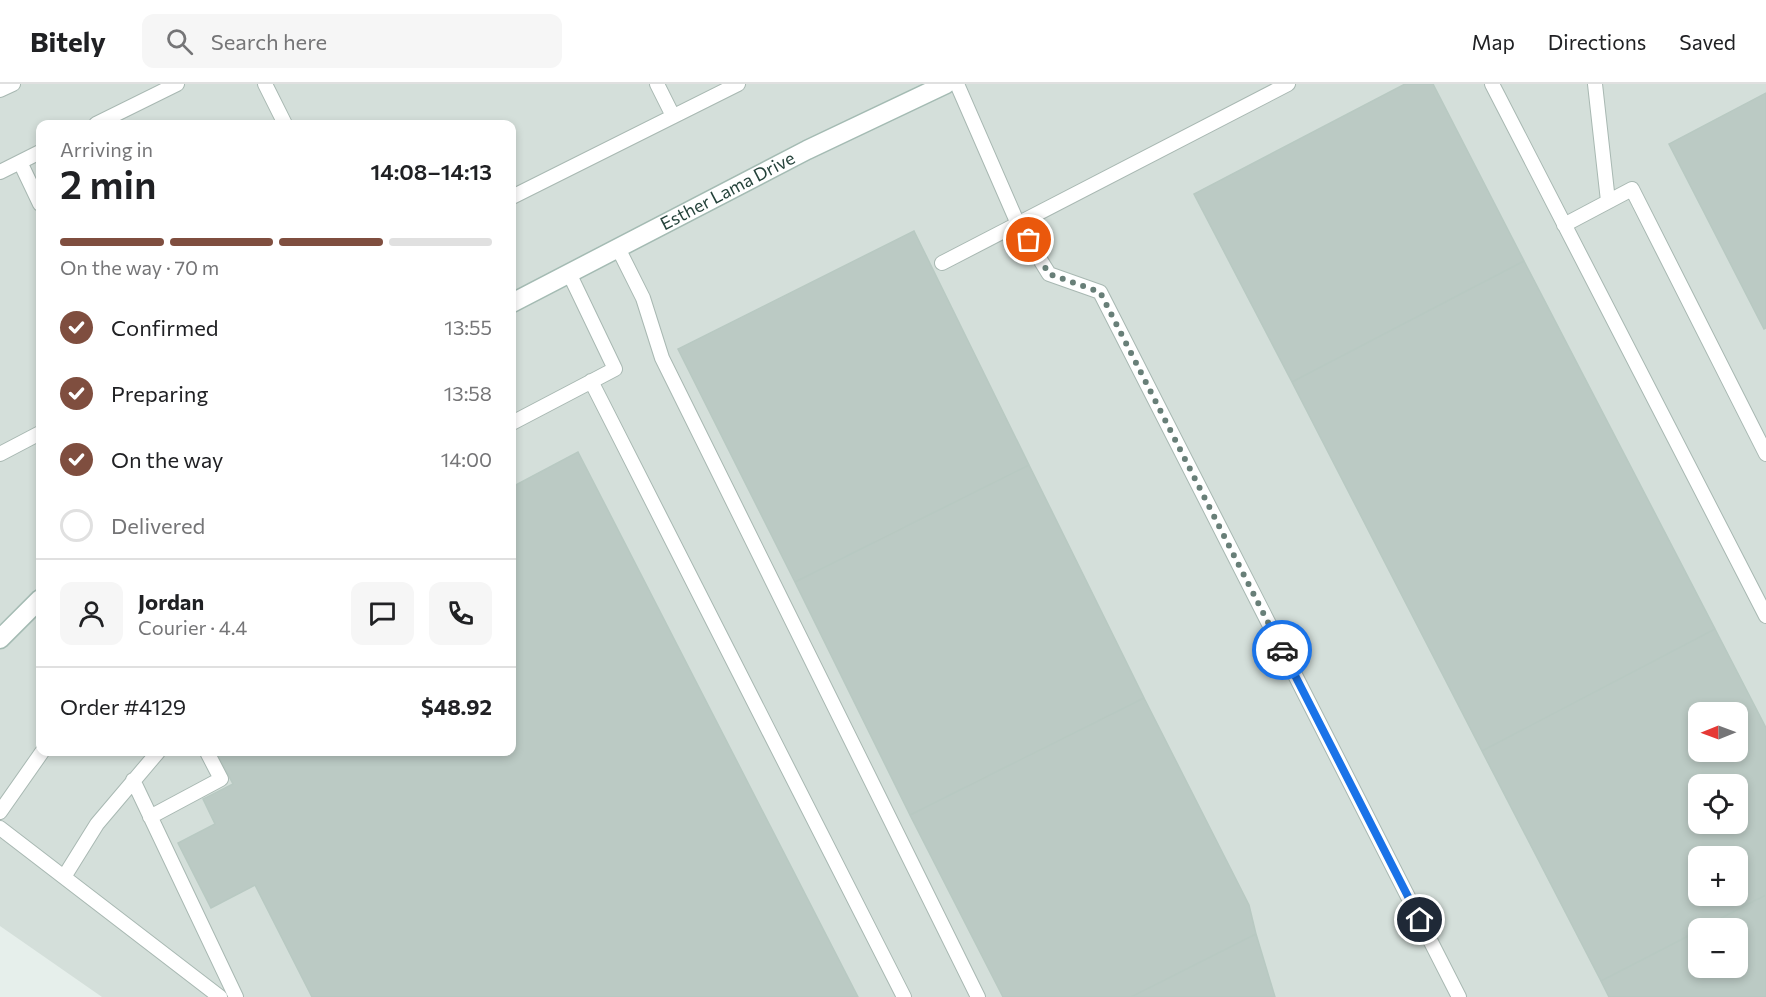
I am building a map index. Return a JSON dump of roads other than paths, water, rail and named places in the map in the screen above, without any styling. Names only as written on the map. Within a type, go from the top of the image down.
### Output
[{"type":"street","name":"Esther Lama Drive","points":[[516,301],[807,150],[946,84]]},
{"type":"street","points":[[0,639],[36,603]]},
{"type":"lane","points":[[0,90],[13,84]]},
{"type":"lane","points":[[104,120],[177,84]]},
{"type":"lane","points":[[265,84],[283,120]]},
{"type":"lane","points":[[657,84],[673,116]]},
{"type":"lane","points":[[516,195],[738,84]]},
{"type":"lane","points":[[957,84],[1018,224],[1049,274],[1100,292],[1459,997]]},
{"type":"lane","points":[[942,263],[1288,84]]},
{"type":"lane","points":[[1492,84],[1766,616]]},
{"type":"lane","points":[[1595,84],[1608,201]]},
{"type":"lane","points":[[0,172],[36,154]]},
{"type":"lane","points":[[20,162],[36,196]]},
{"type":"lane","points":[[1564,225],[1632,189],[1766,454]]},
{"type":"lane","points":[[618,248],[643,298],[662,358],[978,997]]},
{"type":"lane","points":[[516,421],[615,369],[569,273]]},
{"type":"lane","points":[[591,381],[904,997]]},
{"type":"lane","points":[[0,454],[36,436]]},
{"type":"lane","points":[[0,812],[39,756]]},
{"type":"lane","points":[[64,877],[97,824],[154,756]]},
{"type":"lane","points":[[150,817],[221,779],[209,756]]},
{"type":"lane","points":[[133,780],[236,997]]},
{"type":"lane","points":[[0,828],[220,997]]}]
